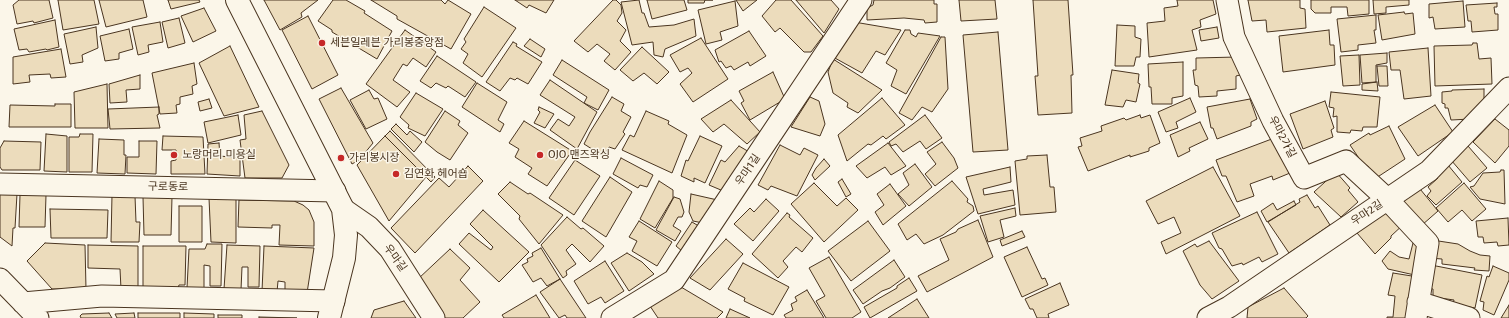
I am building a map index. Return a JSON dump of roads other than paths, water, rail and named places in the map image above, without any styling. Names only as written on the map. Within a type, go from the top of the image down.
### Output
[{"type":"main road","points":[[237,0],[339,200],[346,235],[344,258],[331,309]]},
{"type":"street","name":"우마1길","points":[[612,318],[674,280],[861,0]]},
{"type":"street","name":"우마2가길","points":[[1227,0],[1234,37],[1273,121],[1304,178],[1346,161],[1388,199]]},
{"type":"street","name":"우마2길","points":[[1208,318],[1228,307],[1429,171],[1509,88]]},
{"type":"street","name":"구로동로","points":[[0,184],[339,200]]},
{"type":"street","points":[[1388,199],[1428,243],[1417,310],[1470,318]]},
{"type":"street","name":"우마길","points":[[339,200],[369,227],[390,249],[434,318]]},
{"type":"street","points":[[0,279],[38,318]]},
{"type":"street","points":[[23,303],[102,296],[331,309]]},
{"type":"place","name":"세븐일레븐 가리봉중앙점","points":[[322,43]]},
{"type":"place","name":"노랑머리 미용실","points":[[174,155]]},
{"type":"place","name":"OJO 맨즈왁싱","points":[[540,155]]},
{"type":"place","name":"가리봉시장","points":[[341,158]]},
{"type":"place","name":"김연화 헤어숍","points":[[396,174]]}]
